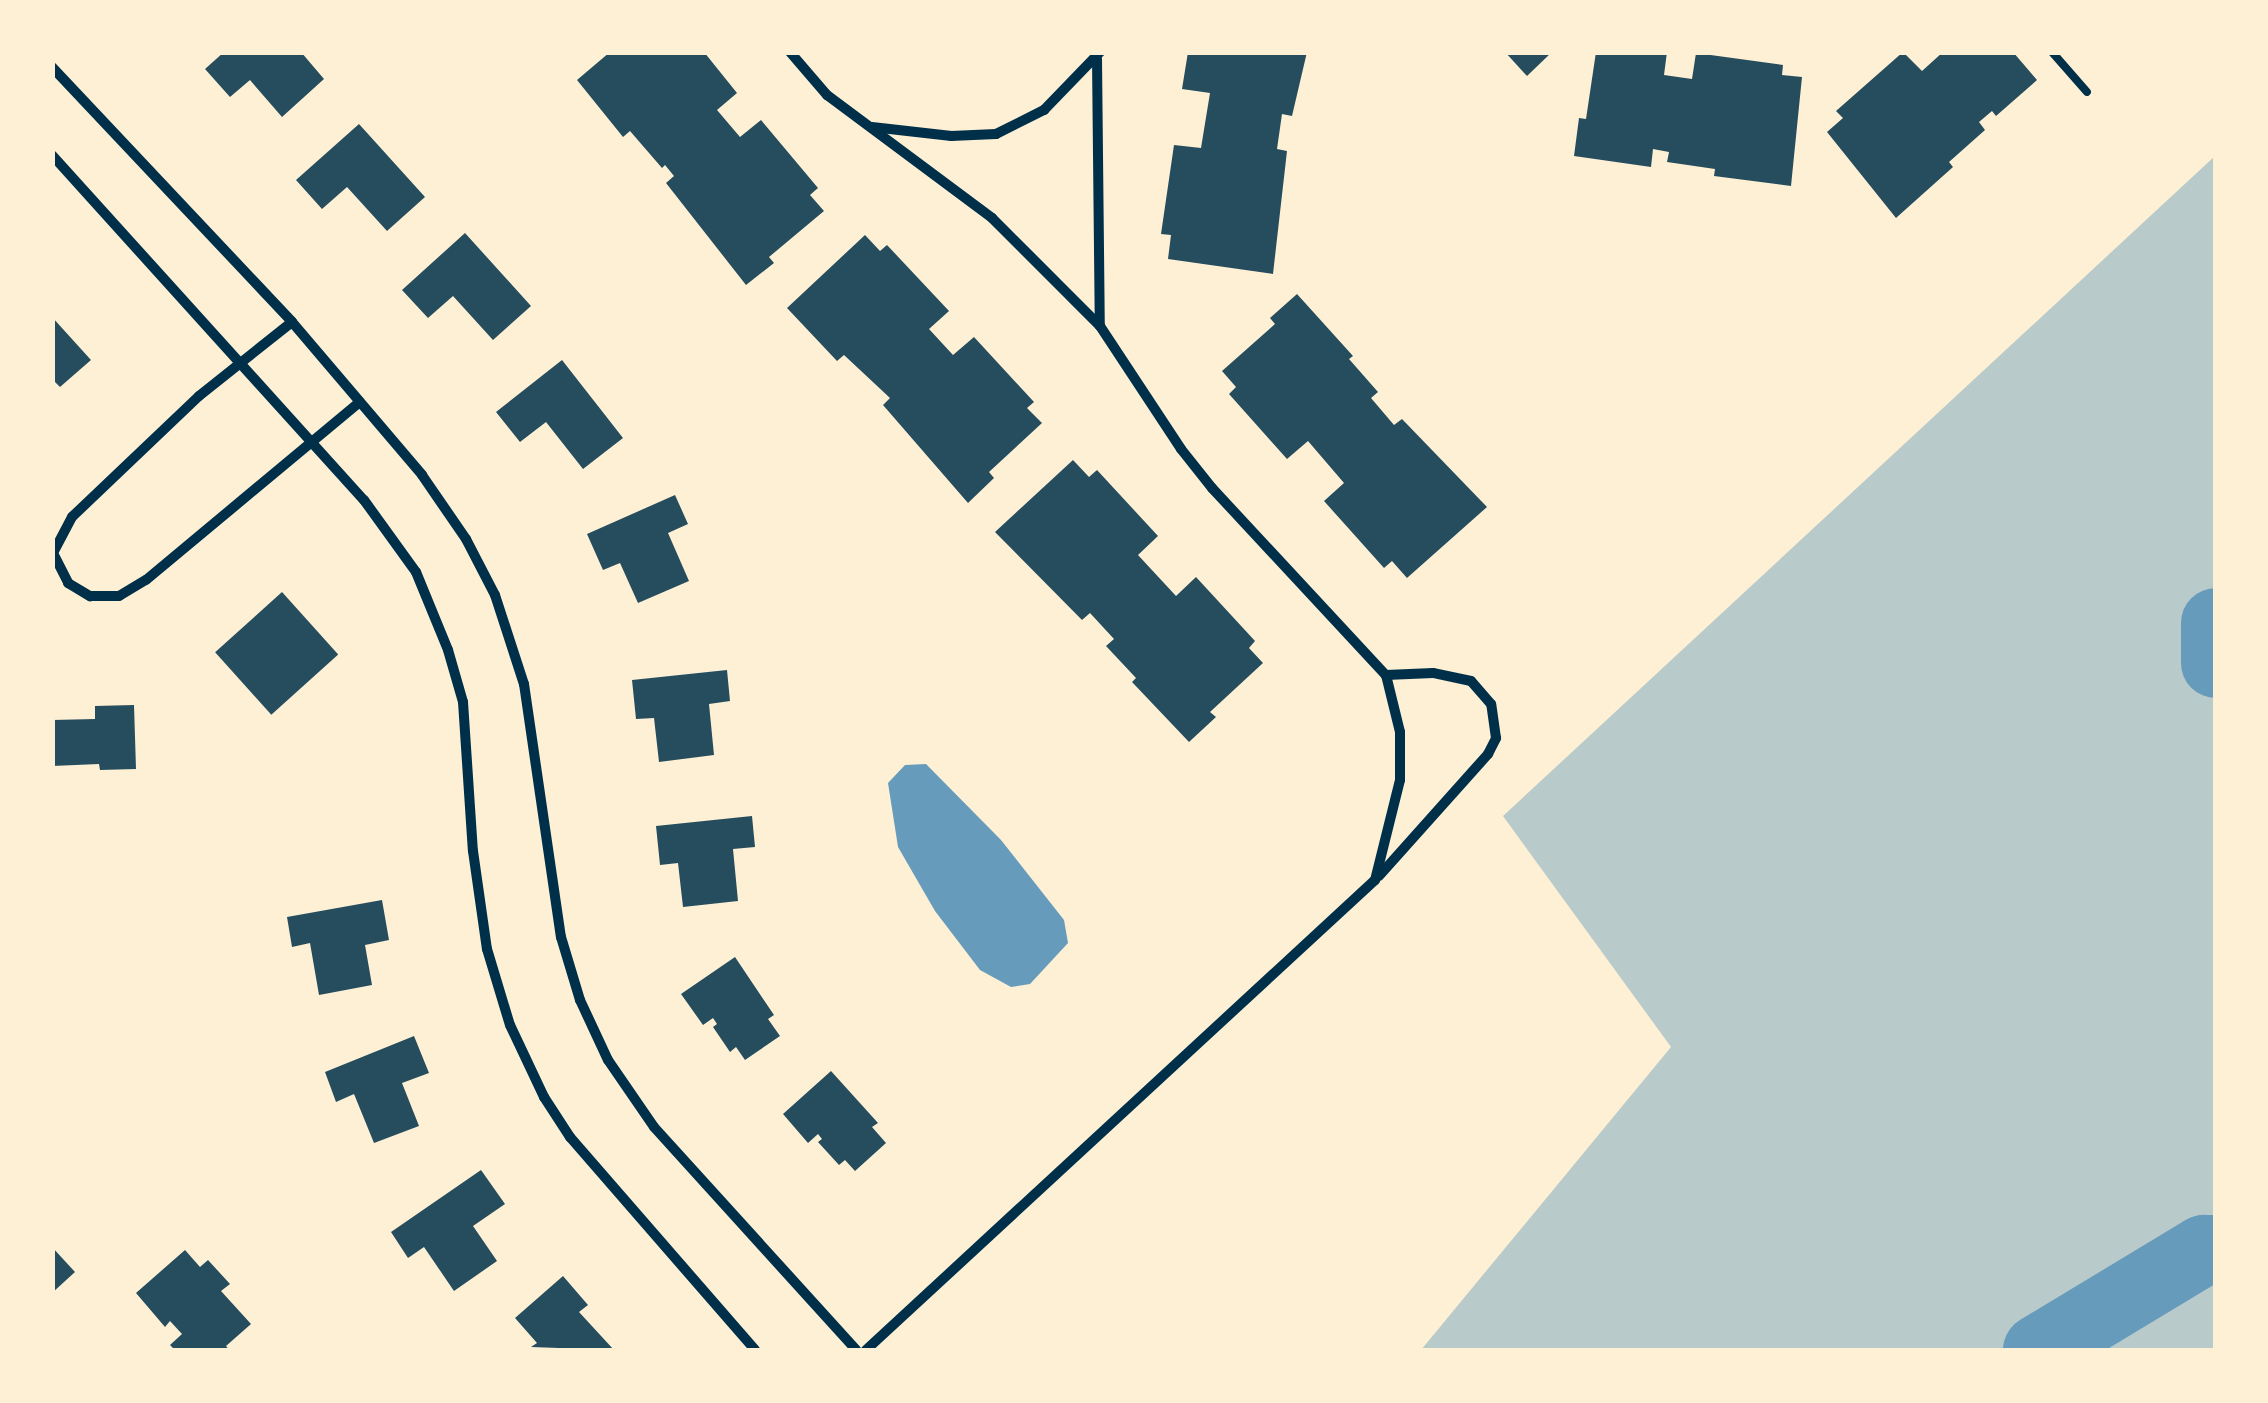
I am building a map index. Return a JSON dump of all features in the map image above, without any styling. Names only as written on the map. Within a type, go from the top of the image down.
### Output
[{"type":"street","points":[[790,52],[827,94],[992,218],[1100,326],[1180,449],[1386,676],[1400,732],[1400,780],[1375,880]]},
{"type":"street","points":[[867,126],[951,136],[996,134],[1044,110],[1098,56]]},
{"type":"street","points":[[1098,56],[1100,326]]},
{"type":"street","points":[[52,67],[292,322],[422,474],[466,539],[512,639],[524,684],[561,937],[580,1000],[608,1060],[654,1127],[856,1350]]},
{"type":"street","points":[[52,155],[238,366],[364,500],[416,572],[448,650],[463,702],[472,851],[487,948],[510,1025],[544,1097],[599,1175],[755,1350]]},
{"type":"street","points":[[292,322],[199,396],[72,517],[53,553],[68,583],[90,596],[119,596],[132,588],[360,402]]},
{"type":"street","points":[[866,1350],[1375,880],[1488,754],[1496,738],[1490,704],[1471,681],[1433,673],[1386,676]]},
{"type":"lane","points":[[2052,52],[2086,92]]},
{"type":"shaded area","points":[[2215,156],[2215,1350],[1421,1350],[1671,1047],[1503,816]]},
{"type":"water","points":[[926,764],[1001,840],[1064,920],[1068,943],[1030,984],[1011,987],[980,970],[935,911],[898,847],[888,783],[905,765]]},
{"type":"building","points":[[224,52],[301,52],[324,79],[282,117],[250,80],[230,97],[205,69]]},
{"type":"building","points":[[610,52],[704,52],[737,93],[717,110],[740,137],[761,120],[818,188],[810,195],[824,211],[769,257],[774,263],[746,285],[666,183],[674,176],[665,165],[662,168],[630,131],[623,137],[577,80]]},
{"type":"building","points":[[1188,52],[1307,52],[1292,116],[1282,114],[1277,149],[1287,151],[1273,274],[1168,259],[1171,235],[1161,234],[1174,145],[1201,148],[1210,93],[1182,89]]},
{"type":"building","points":[[1505,52],[1552,52],[1527,76]]},
{"type":"building","points":[[1596,52],[1667,52],[1664,75],[1692,79],[1696,53],[1783,65],[1782,75],[1802,77],[1791,186],[1714,176],[1715,169],[1667,162],[1669,152],[1653,149],[1651,167],[1574,156],[1579,118],[1586,119]]},
{"type":"building","points":[[1903,52],[1922,71],[1943,52],[2013,52],[2037,80],[1996,116],[1992,111],[1979,122],[1985,130],[1949,162],[1953,167],[1896,218],[1827,132],[1843,118],[1836,111]]},
{"type":"building","points":[[359,124],[425,197],[387,231],[347,187],[322,209],[296,180]]},
{"type":"building","points":[[465,233],[531,306],[493,340],[453,296],[428,318],[402,290]]},
{"type":"building","points":[[865,235],[880,251],[887,245],[949,311],[929,329],[953,355],[974,337],[1034,402],[1027,408],[1042,423],[989,472],[994,478],[968,503],[883,405],[890,398],[844,355],[837,361],[787,308]]},
{"type":"building","points":[[1297,294],[1353,356],[1349,359],[1378,392],[1371,398],[1394,425],[1402,419],[1487,507],[1407,578],[1392,561],[1384,568],[1324,501],[1344,483],[1308,441],[1287,459],[1229,394],[1236,387],[1222,371],[1275,324],[1270,318]]},
{"type":"building","points":[[52,317],[91,360],[60,387],[52,379]]},
{"type":"building","points":[[562,360],[623,438],[583,469],[546,422],[520,442],[496,412]]},
{"type":"building","points":[[1073,460],[1089,477],[1097,470],[1158,536],[1138,555],[1176,596],[1196,577],[1255,641],[1249,648],[1263,663],[1210,712],[1216,717],[1189,742],[1132,682],[1136,678],[1106,646],[1114,639],[1090,613],[1082,620],[995,532]]},
{"type":"building","points":[[675,495],[688,524],[668,533],[689,581],[638,603],[620,563],[603,570],[587,534]]},
{"type":"building","points":[[282,592],[338,654],[271,715],[215,652]]},
{"type":"building","points":[[727,670],[730,701],[709,704],[714,755],[659,762],[654,718],[636,719],[632,680]]},
{"type":"building","points":[[134,705],[136,769],[100,770],[99,764],[52,766],[52,720],[95,719],[95,706]]},
{"type":"building","points":[[752,816],[755,847],[733,849],[738,901],[683,907],[678,863],[660,865],[656,826]]},
{"type":"building","points":[[382,900],[389,940],[365,945],[372,985],[319,995],[310,943],[292,947],[287,917]]},
{"type":"building","points":[[735,957],[774,1015],[768,1019],[780,1036],[745,1060],[736,1047],[730,1052],[713,1027],[717,1024],[713,1018],[703,1025],[681,994]]},
{"type":"building","points":[[414,1036],[429,1073],[402,1083],[419,1126],[374,1143],[354,1094],[336,1102],[325,1072]]},
{"type":"building","points":[[831,1071],[878,1123],[872,1127],[886,1143],[855,1171],[845,1160],[839,1165],[818,1142],[822,1139],[818,1134],[808,1143],[783,1114]]},
{"type":"building","points":[[481,1170],[505,1204],[473,1226],[497,1261],[454,1291],[424,1247],[408,1258],[391,1232]]},
{"type":"building","points":[[52,1247],[75,1272],[52,1293]]},
{"type":"building","points":[[185,1250],[200,1267],[208,1260],[230,1284],[221,1291],[251,1324],[226,1346],[229,1350],[175,1350],[170,1345],[182,1334],[170,1321],[165,1327],[136,1293]]},
{"type":"building","points":[[563,1276],[588,1305],[579,1312],[614,1350],[531,1347],[537,1343],[515,1318]]},
{"type":"waterway","points":[[2216,623],[2216,663]]},
{"type":"waterway","points":[[2038,1350],[2204,1250],[2216,1250]]}]
